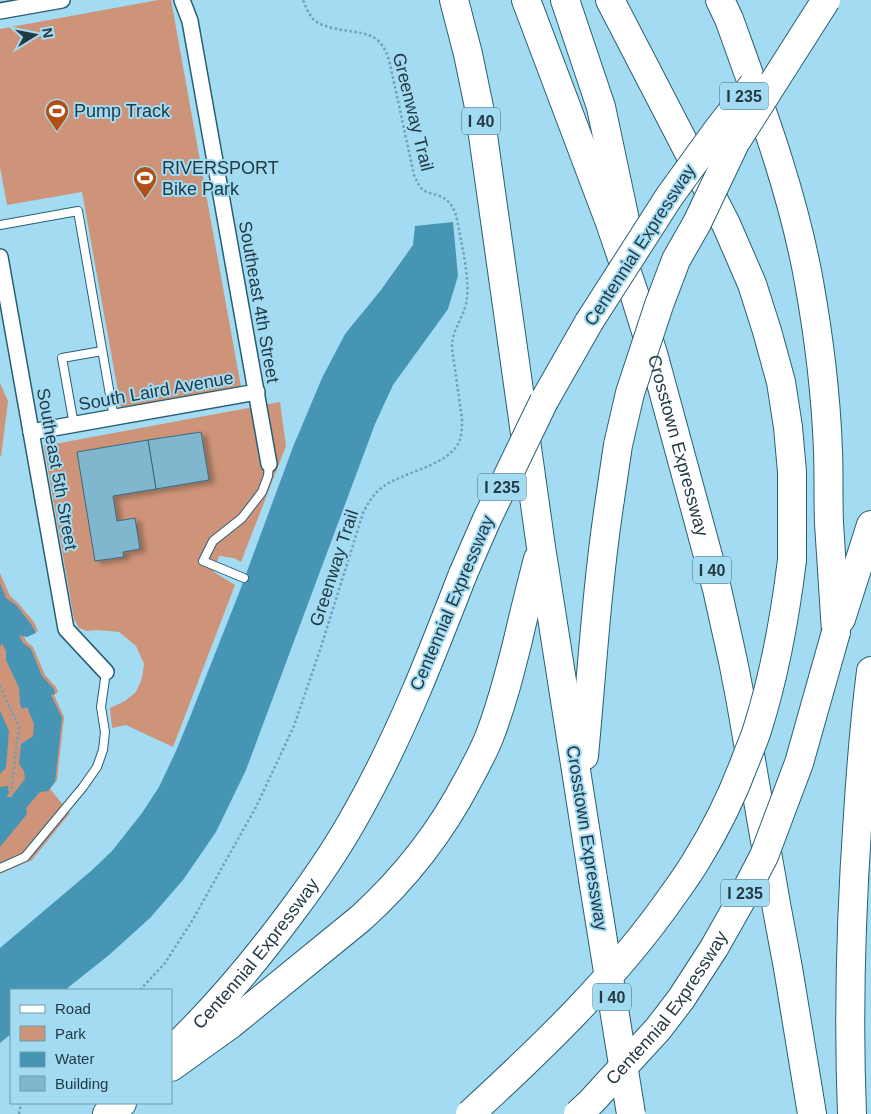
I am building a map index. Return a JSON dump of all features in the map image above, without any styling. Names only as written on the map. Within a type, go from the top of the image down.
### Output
[{"type":"highway","name":"Crosstown Expressway","points":[[454,0],[468,54],[478,107],[541,547],[631,1114]]},
{"type":"highway","name":"Crosstown Expressway","points":[[526,0],[609,220],[654,356],[717,589],[733,661],[812,1114]]},
{"type":"highway","points":[[565,0],[601,107],[654,356]]},
{"type":"highway","points":[[470,1114],[507,1080],[594,993],[660,914],[696,861],[740,774],[758,728],[775,664],[792,560],[792,472],[788,427],[781,382],[752,284],[726,224],[610,0]]},
{"type":"highway","points":[[720,0],[729,19],[771,137],[797,225],[809,281],[819,342],[824,396],[836,632]]},
{"type":"highway","points":[[581,798],[603,543],[618,445],[630,392],[658,305],[676,260],[697,223],[735,144],[826,0]]},
{"type":"highway","name":"Centennial Expressway","points":[[172,1049],[209,1013],[264,950],[316,879],[359,810],[400,728],[462,574],[487,519],[544,402],[589,322],[669,197],[760,76],[826,0]]},
{"type":"highway","name":"Centennial Expressway","points":[[578,1114],[658,1029],[680,999],[714,948],[764,856],[799,763],[836,632],[871,525]]},
{"type":"highway","points":[[172,1066],[231,1024],[378,903],[416,861],[438,831],[465,786],[490,736],[509,677],[541,547]]},
{"type":"highway","points":[[852,1114],[850,1058],[852,891],[864,724],[871,671]]},
{"type":"highway","points":[[105,1114],[114,1104]]},
{"type":"highway","points":[[105,1114],[120,1104]]},
{"type":"street","points":[[0,10],[62,0]]},
{"type":"street","name":"Southeast 4th Street","points":[[182,0],[190,21],[269,464]]},
{"type":"street","name":"Southeast 5th Street","points":[[0,257],[66,629],[106,672]]},
{"type":"street","name":"South Laird Avenue","points":[[31,432],[257,392]]},
{"type":"lane","points":[[0,225],[78,211],[114,418]]},
{"type":"lane","points":[[74,425],[62,358],[102,351]]},
{"type":"lane","points":[[244,578],[203,561],[213,541],[242,518],[262,492],[268,476],[269,464]]},
{"type":"lane","points":[[0,868],[25,857],[84,787],[96,767],[103,750],[105,732],[101,708],[106,672]]},
{"type":"path","name":"Greenway Trail","points":[[141,989],[165,963],[192,921],[260,798],[294,726],[363,513],[370,499],[382,487],[444,458],[452,452],[458,443],[462,431],[452,338],[463,314],[468,290],[454,209],[443,197],[426,192],[419,186],[414,174],[390,64],[382,43],[365,33],[322,25],[314,20],[303,0]]},
{"type":"path","points":[[0,686],[19,727],[11,792]]},
{"type":"green space","name":"RIVERSPORT Bike Park","points":[[158,0],[171,0],[241,387],[121,408],[82,192],[7,205],[0,167],[0,29]]},
{"type":"green space","points":[[0,383],[8,401],[1,457],[0,455]]},
{"type":"green space","points":[[280,402],[286,446],[241,562],[234,558],[219,556],[214,572],[235,585],[173,747],[126,725],[112,728],[110,708],[125,701],[136,692],[142,678],[144,664],[136,646],[119,632],[87,631],[79,628],[74,619],[44,446]]},
{"type":"green space","points":[[0,573],[10,596],[34,622],[38,631],[29,635],[23,634],[26,641],[33,647],[45,675],[58,692],[54,695],[64,717],[57,780],[50,789],[70,813],[32,860],[0,874]]},
{"type":"water","points":[[453,222],[458,276],[448,309],[393,385],[375,424],[246,770],[216,832],[183,880],[150,918],[109,955],[66,989],[10,989],[10,1035],[0,1043],[0,948],[112,851],[142,813],[159,787],[190,717],[239,593],[293,447],[322,378],[345,334],[381,290],[413,245],[415,226]]},
{"type":"water","points":[[0,583],[6,598],[16,605],[36,633],[27,637],[19,635],[23,643],[31,649],[42,676],[54,689],[55,694],[51,695],[62,718],[55,782],[48,791],[40,792],[26,808],[27,814],[0,847],[0,787],[8,786],[9,794],[6,797],[11,797],[25,779],[24,771],[19,764],[21,744],[33,736],[34,724],[27,707],[22,709],[19,688],[6,660],[6,651],[2,643],[0,647]]},
{"type":"water","points":[[0,711],[9,731],[6,768],[0,774]]},
{"type":"building","points":[[201,432],[209,480],[156,489],[148,440]]},
{"type":"building","points":[[148,440],[156,489],[113,496],[117,521],[135,518],[140,549],[123,552],[124,557],[95,561],[77,452]]},
{"type":"place","name":"Pump Track","points":[[57,132]]},
{"type":"place","name":"RIVERSPORT Bike Park","points":[[145,199]]}]
